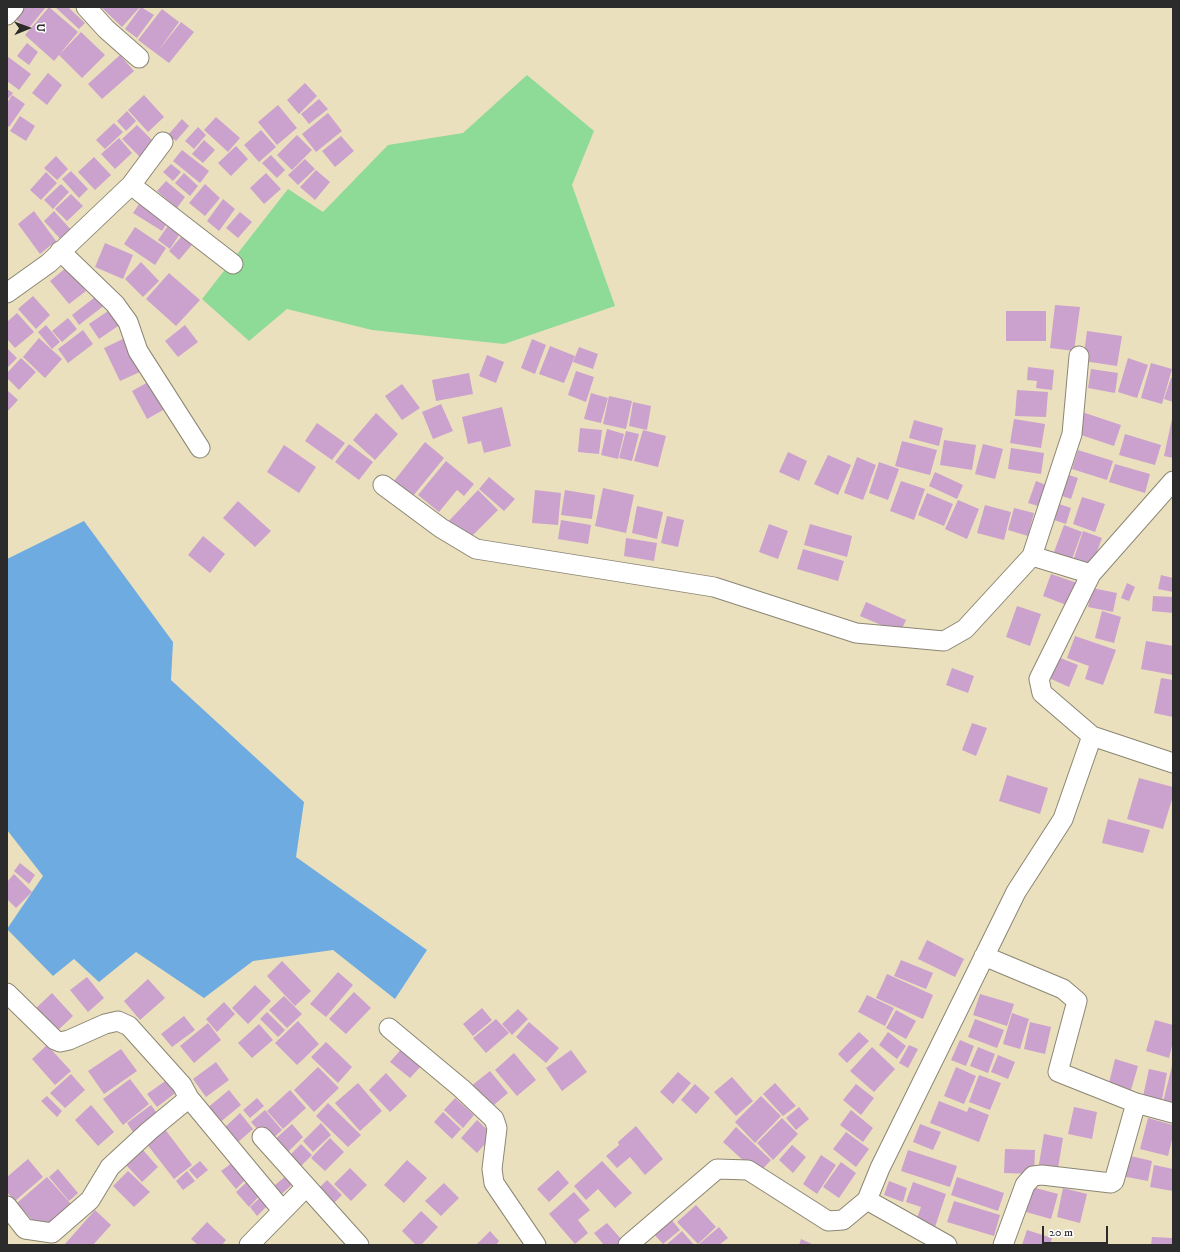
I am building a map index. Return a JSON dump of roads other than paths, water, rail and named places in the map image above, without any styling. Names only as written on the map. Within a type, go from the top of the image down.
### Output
[{"type":"street","points":[[7,15],[14,7]]},
{"type":"street","points":[[86,7],[106,28],[139,58]]},
{"type":"street","points":[[7,293],[49,263],[60,251],[92,223],[131,185],[163,142]]},
{"type":"street","points":[[131,185],[233,264]]},
{"type":"street","points":[[60,251],[115,304],[128,322],[138,351],[200,448]]},
{"type":"street","points":[[383,485],[441,528],[476,549],[714,587],[856,633],[944,641],[965,629],[1032,556],[1072,434],[1079,356]]},
{"type":"street","points":[[1173,481],[1091,574],[1039,679],[1042,693],[1092,736],[1173,762]]},
{"type":"street","points":[[1032,556],[1091,574]]},
{"type":"street","points":[[628,1245],[717,1169],[748,1170],[828,1221],[843,1220],[867,1200],[880,1168],[1016,892],[1063,819],[1092,736]]},
{"type":"street","points":[[984,956],[1063,989],[1077,1002],[1058,1072],[1136,1103],[1173,1113]]},
{"type":"street","points":[[7,993],[55,1040],[60,1042],[69,1040],[105,1024],[118,1021],[129,1026],[182,1085],[190,1098],[282,1210]]},
{"type":"street","points":[[388,1028],[461,1088],[494,1119],[497,1128],[492,1169],[494,1183],[536,1245]]},
{"type":"street","points":[[7,1206],[25,1229],[52,1233],[90,1200],[110,1167],[149,1131],[190,1098]]},
{"type":"street","points":[[1003,1245],[1025,1185],[1033,1176],[1042,1175],[1114,1182],[1136,1103]]},
{"type":"street","points":[[262,1136],[359,1245]]},
{"type":"street","points":[[249,1245],[306,1187]]},
{"type":"street","points":[[867,1200],[947,1245]]},
{"type":"water","points":[[84,521],[173,642],[171,680],[304,802],[296,857],[427,950],[395,999],[333,950],[253,961],[204,998],[136,952],[99,982],[74,959],[53,976],[7,929],[43,876],[7,830],[7,559]]}]
